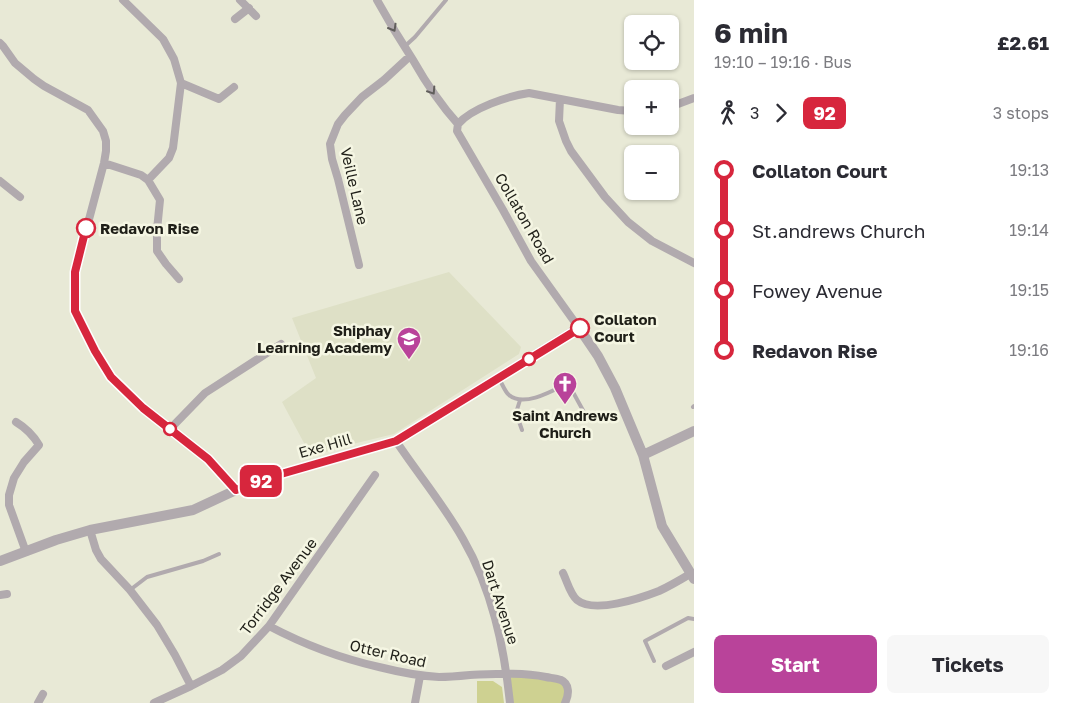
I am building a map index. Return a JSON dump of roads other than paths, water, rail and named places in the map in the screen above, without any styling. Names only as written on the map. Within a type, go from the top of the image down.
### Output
[{"type":"street","points":[[123,0],[163,39],[174,60],[181,83],[173,148],[169,158],[148,180]]},
{"type":"street","points":[[240,0],[256,16]]},
{"type":"street","name":"Collaton Road","points":[[377,0],[404,47],[444,108],[458,124],[457,132],[531,261],[598,356],[615,388],[644,455],[662,526],[692,577]]},
{"type":"street","points":[[235,18],[248,8]]},
{"type":"street","points":[[0,43],[15,63],[34,79],[88,110],[103,131],[106,141],[104,163],[75,272],[75,311],[95,351],[111,377],[143,408],[208,459],[236,490]]},
{"type":"street","name":"Veille Lane","points":[[359,264],[332,159],[330,144],[338,124],[345,115],[362,97],[410,56]]},
{"type":"street","points":[[181,83],[219,99],[234,87]]},
{"type":"street","points":[[458,124],[471,113],[496,102],[529,93],[624,110]]},
{"type":"street","points":[[679,104],[694,98]]},
{"type":"street","points":[[560,99],[559,121],[566,141],[605,197],[628,222],[652,241],[694,263]]},
{"type":"street","points":[[104,163],[141,175],[148,180],[160,200],[157,250],[166,264],[179,278]]},
{"type":"street","points":[[0,181],[20,197]]},
{"type":"street","name":"Exe Hill","points":[[0,561],[56,540],[90,530],[193,510],[236,490],[281,474],[396,441],[580,328]]},
{"type":"street","points":[[170,429],[205,393],[281,344]]},
{"type":"street","points":[[16,422],[34,436],[39,445],[24,462],[14,478],[9,494],[10,505],[26,552]]},
{"type":"street","points":[[644,455],[694,431]]},
{"type":"street","name":"Dart Avenue","points":[[396,441],[447,513],[479,570],[501,640],[510,703]]},
{"type":"street","name":"Torridge Avenue","points":[[154,703],[222,670],[241,656],[269,626],[375,475]]},
{"type":"street","points":[[90,530],[96,550],[106,566],[130,590],[158,624],[191,686]]},
{"type":"street","points":[[563,573],[570,590],[577,600],[588,605],[606,605],[634,600],[692,577]]},
{"type":"street","name":"Otter Road","points":[[269,626],[325,652],[357,662],[420,676],[523,674],[562,680],[567,686],[569,695],[566,703]]},
{"type":"street","points":[[666,666],[694,652]]},
{"type":"street","points":[[415,703],[420,676]]},
{"type":"street","points":[[38,703],[43,694]]},
{"type":"lane","points":[[404,47],[415,37],[446,0]]},
{"type":"lane","points":[[499,378],[509,395],[520,400],[545,395],[568,383],[585,414]]},
{"type":"lane","points":[[520,400],[516,413],[522,430]]},
{"type":"lane","points":[[130,590],[147,577],[203,561],[219,554]]},
{"type":"lane","points":[[654,661],[645,641],[688,618],[694,619]]},
{"type":"place","name":"Redavon Rise","points":[[86,228]]},
{"type":"place","name":"Collaton Court","points":[[580,328]]},
{"type":"place","name":"Shiphay Learning Academy","points":[[409,360]]},
{"type":"place","name":"Saint Andrews Church","points":[[565,405]]}]
